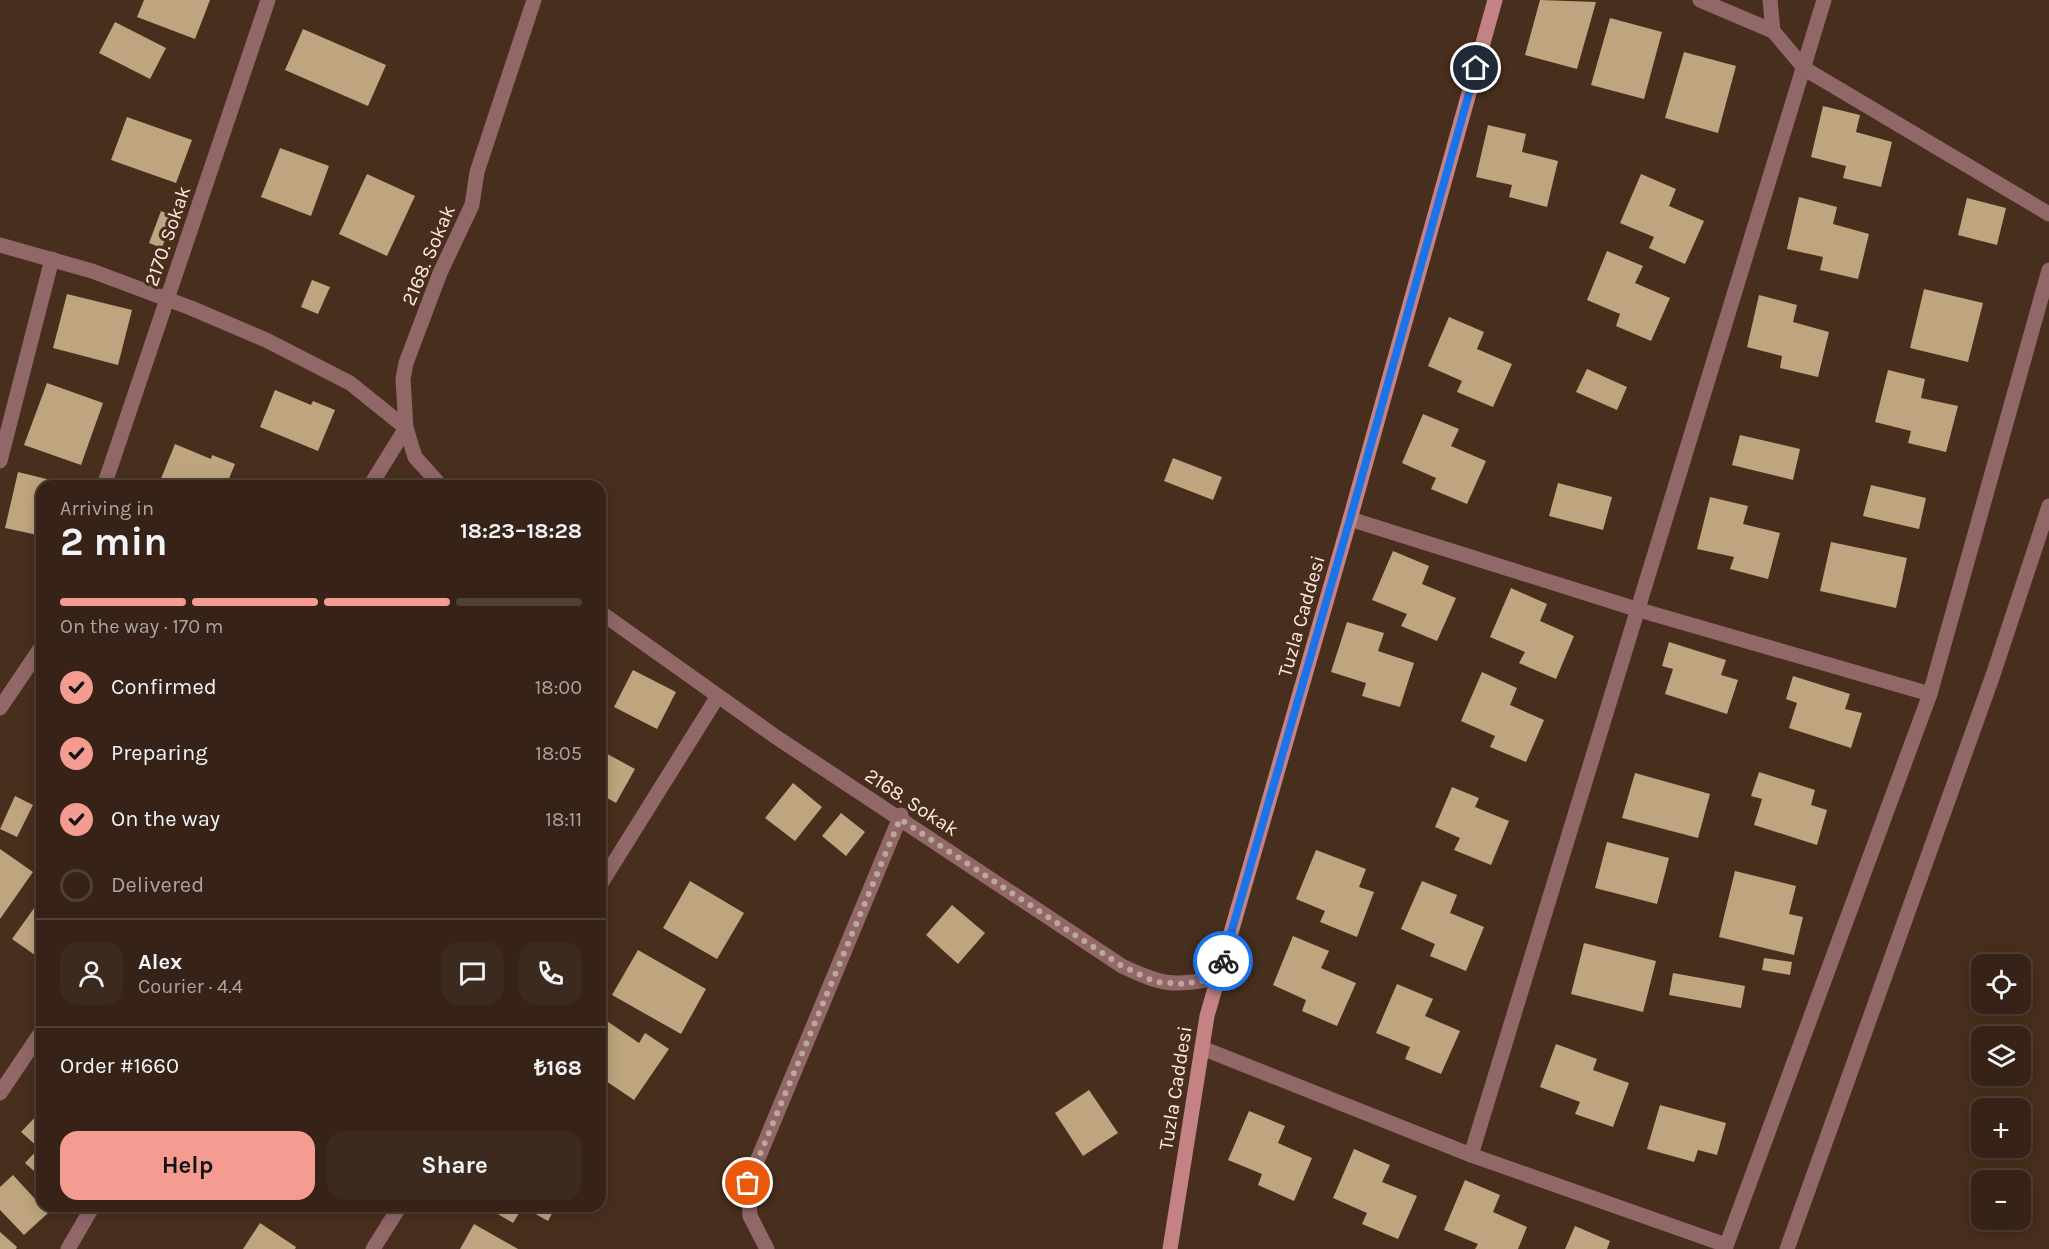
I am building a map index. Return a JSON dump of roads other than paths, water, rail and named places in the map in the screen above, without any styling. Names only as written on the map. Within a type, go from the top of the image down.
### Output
[{"type":"main road","name":"Tuzla Caddesi","points":[[1169,1248],[1207,1016],[1350,519],[1495,0]]},
{"type":"street","name":"2170. Sokak","points":[[106,480],[268,0]]},
{"type":"street","name":"2168. Sokak","points":[[436,480],[415,457],[406,428],[403,380],[406,363],[440,273],[472,205],[477,172],[534,0]]},
{"type":"street","points":[[1700,0],[1773,31],[1805,69],[2049,214]]},
{"type":"street","points":[[1770,0],[1773,31]]},
{"type":"street","points":[[1471,1155],[1636,609],[1805,69],[1824,0]]},
{"type":"street","points":[[0,245],[52,259],[167,300],[266,340],[350,383],[406,428],[374,480]]},
{"type":"street","points":[[0,461],[52,259]]},
{"type":"street","points":[[1202,1048],[1471,1155],[1726,1247],[1930,694],[2049,270]]},
{"type":"street","points":[[1787,1249],[1993,675],[2049,506]]},
{"type":"street","points":[[1350,519],[1636,609],[1930,694]]},
{"type":"street","name":"2168. Sokak","points":[[606,616],[776,737],[1122,966],[1155,982],[1183,984],[1218,978]]},
{"type":"street","points":[[0,708],[36,655]]},
{"type":"street","points":[[606,875],[718,696]]},
{"type":"street","points":[[767,1249],[750,1216],[748,1183],[900,817]]},
{"type":"street","points":[[0,1093],[36,1040]]},
{"type":"street","points":[[68,1249],[90,1212]]},
{"type":"street","points":[[373,1249],[396,1212]]}]
